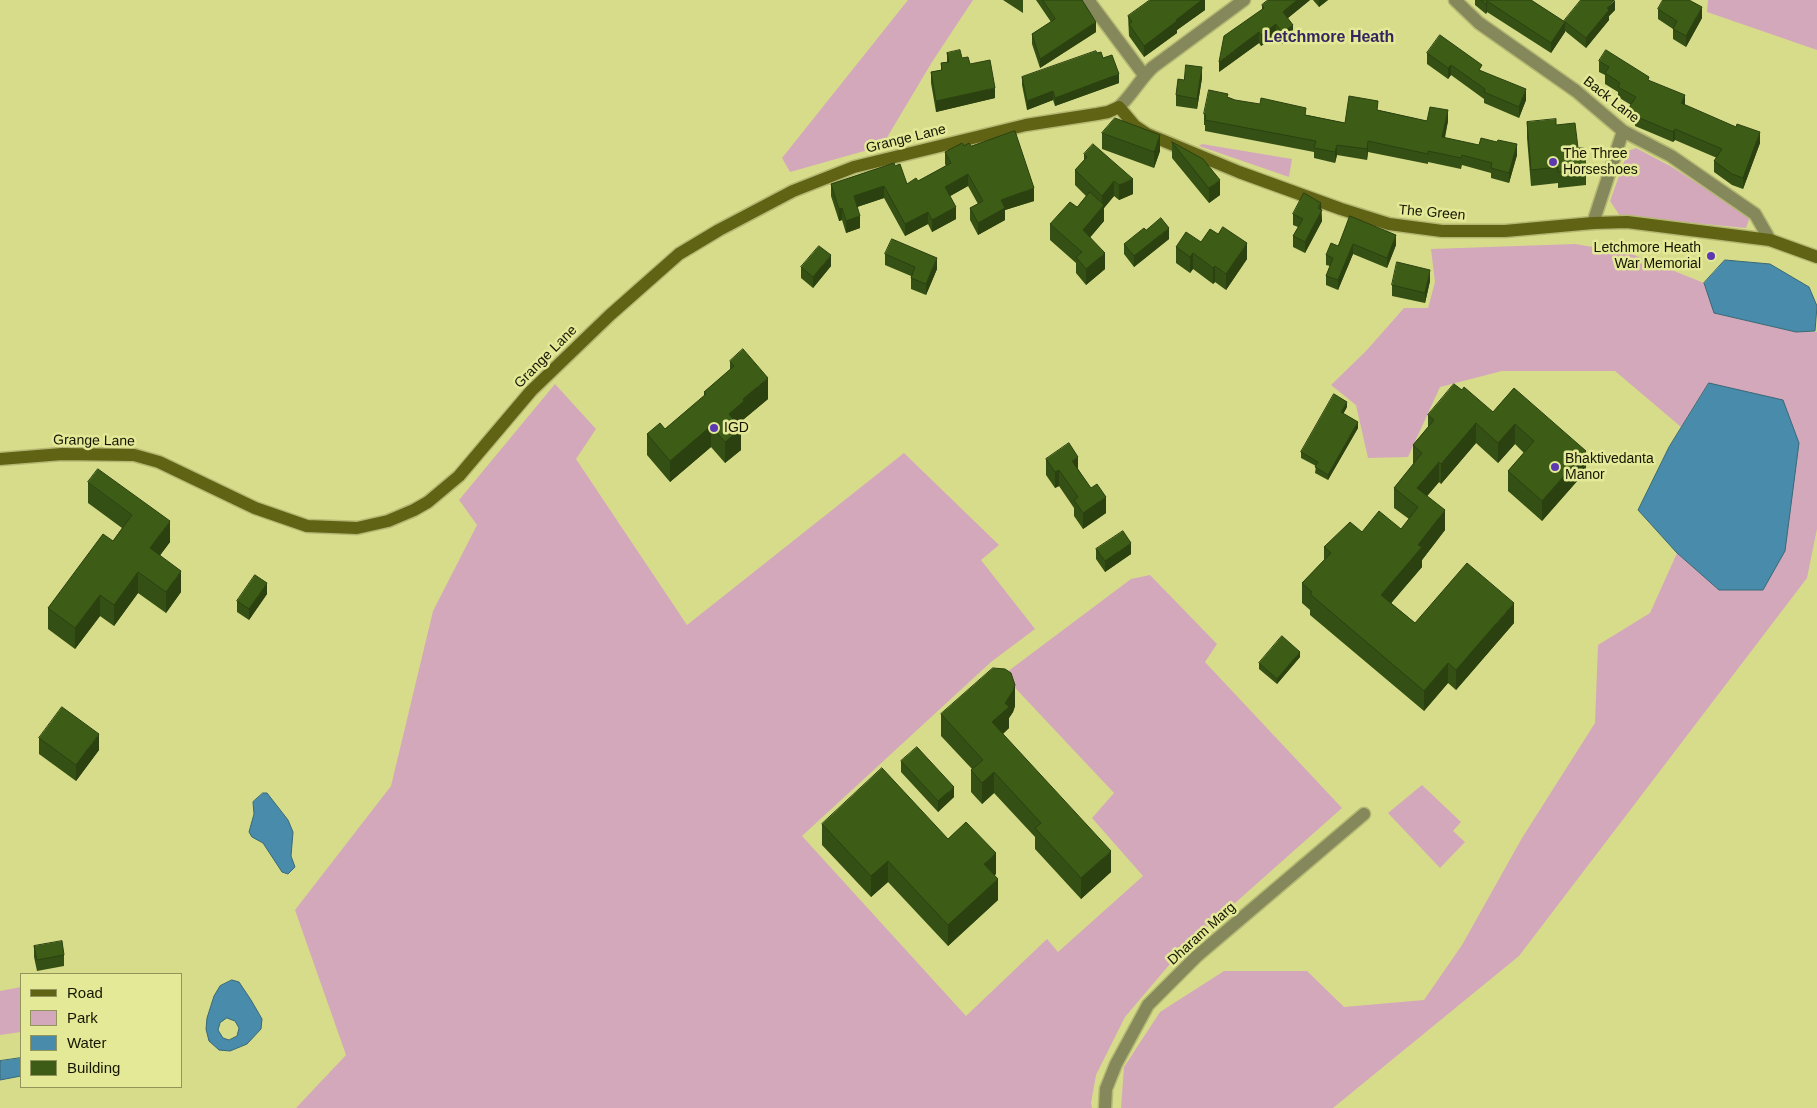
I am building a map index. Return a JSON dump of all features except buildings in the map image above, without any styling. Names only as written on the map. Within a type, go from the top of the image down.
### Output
[{"type":"street","points":[[1088,0],[1144,75]]},
{"type":"street","points":[[1118,107],[1130,95],[1144,75],[1217,18],[1244,0]]},
{"type":"street","name":"Back Lane","points":[[1455,0],[1479,23],[1576,91],[1623,131],[1671,156],[1756,214],[1770,240]]},
{"type":"street","name":"The Green","points":[[1118,107],[1135,126],[1156,137],[1239,172],[1341,209],[1389,224],[1442,231],[1504,231],[1627,222],[1770,240],[1817,257]]},
{"type":"street","name":"Grange Lane","points":[[0,459],[62,454],[134,455],[159,462],[255,508],[307,526],[357,528],[388,521],[428,502],[459,476],[531,391],[610,315],[680,254],[719,230],[794,191],[854,167],[1008,129],[1108,112],[1118,107]]},
{"type":"street","points":[[1594,223],[1623,131]]},
{"type":"street","name":"Dharam Marg","points":[[1104,1108],[1106,1089],[1116,1064],[1148,1005],[1197,956],[1364,814]]},
{"type":"green space","points":[[908,0],[973,0],[932,62],[882,146],[790,172],[782,158]]},
{"type":"green space","points":[[1708,0],[1817,0],[1817,50],[1707,12]]},
{"type":"green space","points":[[1202,144],[1292,159],[1289,177],[1199,146]]},
{"type":"green space","points":[[1636,148],[1672,167],[1750,217],[1746,228],[1620,216],[1610,201],[1628,151]]},
{"type":"green space","points":[[1575,244],[1629,253],[1704,283],[1714,313],[1796,332],[1817,332],[1817,529],[1807,578],[1519,956],[1333,1108],[1121,1108],[1124,1067],[1160,1012],[1224,971],[1307,971],[1344,1007],[1424,1000],[1462,945],[1522,838],[1595,723],[1598,645],[1650,613],[1677,553],[1719,590],[1709,383],[1681,427],[1615,371],[1502,371],[1440,387],[1408,457],[1368,458],[1356,405],[1331,385],[1366,351],[1404,308],[1428,308],[1435,282],[1431,249]]},
{"type":"green space","points":[[555,384],[596,429],[576,459],[687,625],[904,453],[999,545],[981,560],[1035,629],[991,662],[802,836],[966,1016],[1047,939],[1058,952],[1143,876],[1092,818],[1114,793],[1003,675],[1131,579],[1150,575],[1217,644],[1205,662],[1342,808],[1181,951],[1125,1017],[1096,1075],[1091,1103],[1092,1108],[296,1108],[346,1055],[295,910],[391,786],[433,611],[477,525],[459,500]]},
{"type":"green space","points":[[1422,785],[1461,822],[1453,831],[1465,842],[1440,868],[1388,813]]},
{"type":"green space","points":[[20,987],[20,1032],[0,1035],[0,991]]},
{"type":"water","points":[[1725,260],[1770,264],[1809,287],[1817,306],[1815,331],[1796,332],[1714,313],[1704,283]]},
{"type":"water","points":[[1709,383],[1783,400],[1799,443],[1785,551],[1763,590],[1719,590],[1677,553],[1638,510],[1669,447]]},
{"type":"water","points":[[263,793],[267,793],[288,820],[293,832],[291,856],[295,867],[288,874],[282,872],[263,843],[252,837],[249,832],[254,814],[253,802]]},
{"type":"water","points":[[232,980],[239,982],[262,1019],[261,1029],[247,1044],[230,1051],[219,1050],[209,1041],[206,1029],[207,1018],[214,996],[220,986]],"holes":[[[227,1018],[235,1021],[239,1028],[237,1036],[229,1040],[223,1038],[218,1030],[220,1023]]]},
{"type":"water","points":[[20,1058],[20,1076],[0,1080],[0,1061]]},
{"type":"place","name":"The Three Horseshoes","points":[[1553,162]]},
{"type":"place","name":"Letchmore Heath War Memorial","points":[[1711,256]]},
{"type":"place","name":"IGD","points":[[714,428]]},
{"type":"place","name":"Bhaktivedanta Manor","points":[[1555,467]]},
{"type":"district","name":"Letchmore Heath","points":[[1329,38]]}]
